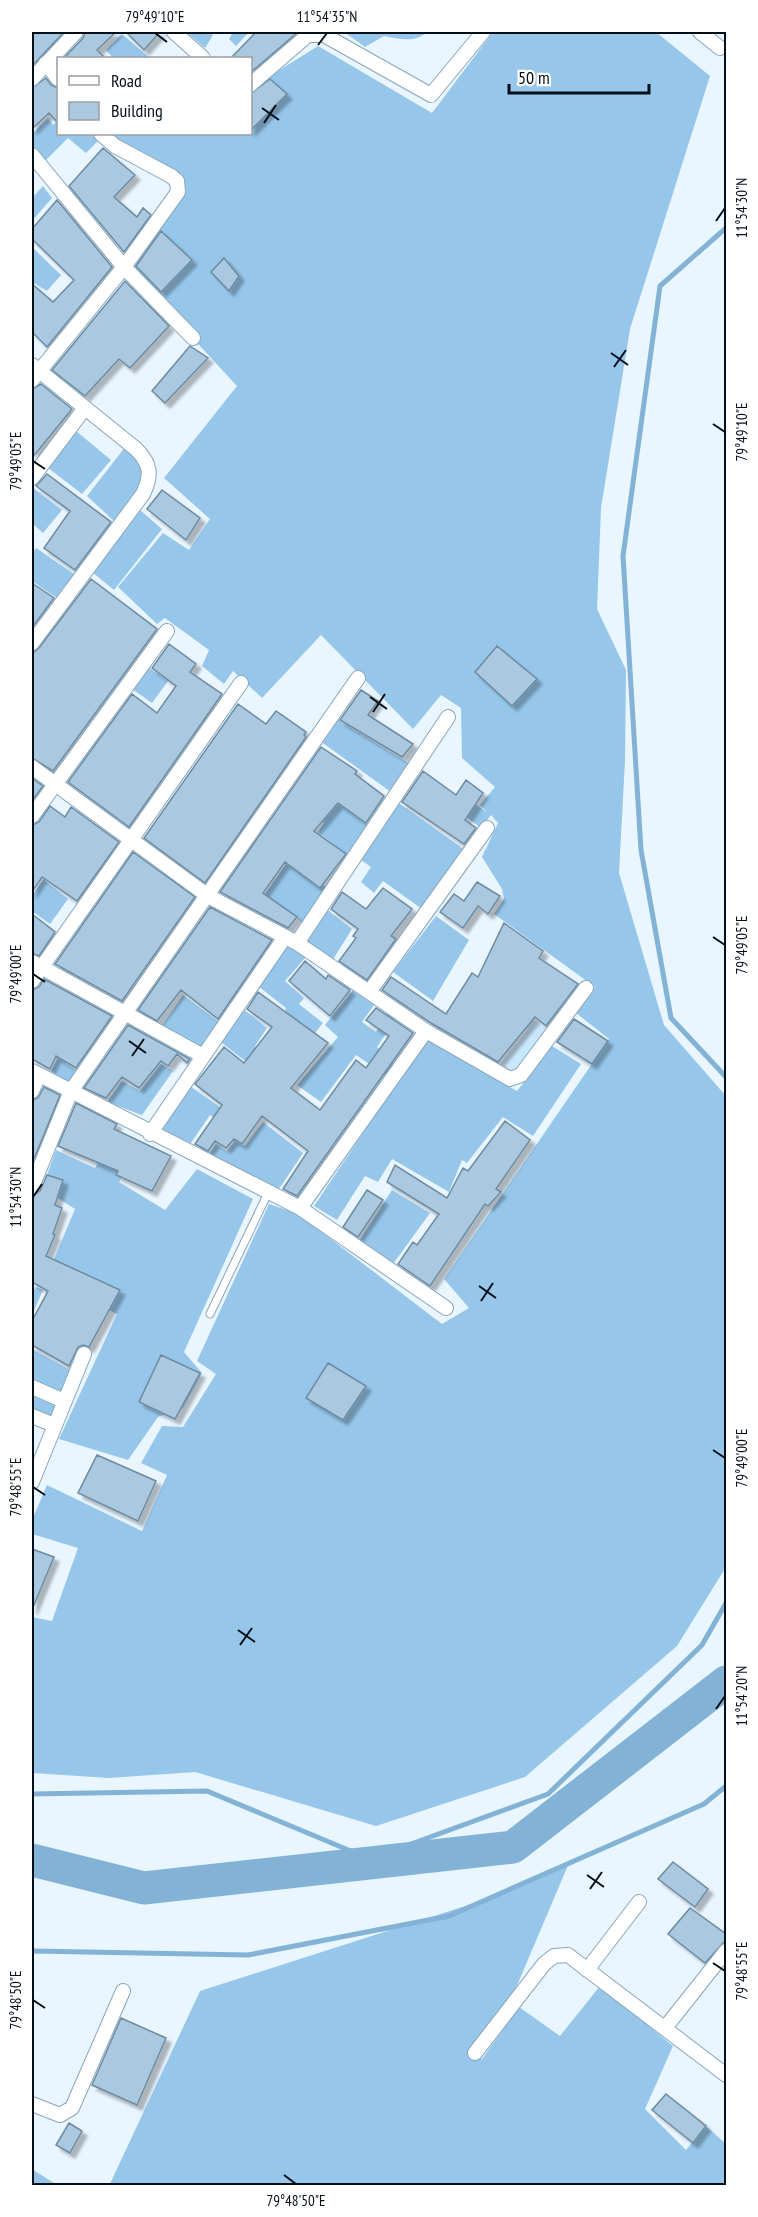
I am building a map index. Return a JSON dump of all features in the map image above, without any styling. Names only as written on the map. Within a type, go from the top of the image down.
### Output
[{"type":"street","points":[[32,79],[76,32]]},
{"type":"street","points":[[174,32],[201,57]]},
{"type":"street","points":[[252,83],[308,35],[316,33],[324,35],[431,95],[483,32]]},
{"type":"street","points":[[700,32],[720,48]]},
{"type":"street","points":[[46,63],[57,78]]},
{"type":"street","points":[[32,643],[143,494],[150,473],[145,458],[85,408],[34,372],[124,267],[178,192],[179,186],[171,176],[115,146],[102,135]]},
{"type":"street","points":[[32,155],[124,267],[193,338]]},
{"type":"street","points":[[32,478],[85,408]]},
{"type":"street","points":[[32,816],[167,631]]},
{"type":"street","points":[[32,1187],[71,1091],[358,678]]},
{"type":"street","points":[[32,981],[36,964],[130,839],[241,683]]},
{"type":"street","points":[[150,1134],[203,1056],[291,940],[448,717]]},
{"type":"street","points":[[32,767],[208,896],[291,940],[426,1031],[505,1077],[515,1079],[521,1075],[586,988]]},
{"type":"street","points":[[369,993],[487,828]]},
{"type":"street","points":[[36,964],[203,1056]]},
{"type":"street","points":[[300,1208],[426,1031]]},
{"type":"street","points":[[32,1091],[35,1073],[150,1134],[300,1208],[446,1308]]},
{"type":"street","points":[[32,1482],[84,1354]]},
{"type":"street","points":[[32,1387],[64,1401]]},
{"type":"street","points":[[32,1416],[54,1425]]},
{"type":"street","points":[[588,1970],[639,1902]]},
{"type":"street","points":[[665,2028],[726,1951]]},
{"type":"street","points":[[475,2053],[544,1964],[554,1956],[568,1955],[726,2074]]},
{"type":"street","points":[[32,2104],[60,2115],[72,2108],[123,1991]]},
{"type":"lane","points":[[210,1314],[268,1193]]},
{"type":"shaded area","points":[[186,32],[208,32],[213,35],[205,48]]},
{"type":"shaded area","points":[[233,32],[249,32],[236,46],[229,39]]},
{"type":"shaded area","points":[[344,32],[427,32],[412,39],[384,36],[365,47]]},
{"type":"shaded area","points":[[493,32],[656,32],[710,76],[630,329],[601,508],[597,609],[626,670],[625,761],[619,873],[664,1025],[726,1096],[726,1567],[677,1646],[525,1777],[376,1826],[195,1772],[109,1778],[32,1773],[32,1617],[52,1621],[78,1548],[32,1534],[32,1520],[47,1485],[142,1531],[167,1475],[141,1463],[162,1426],[183,1427],[216,1374],[197,1361],[269,1204],[298,1214],[442,1324],[469,1308],[444,1279],[609,1039],[576,1013],[595,987],[494,914],[504,899],[502,889],[482,857],[498,823],[491,815],[481,828],[452,806],[470,809],[475,804],[487,812],[480,805],[495,787],[462,758],[461,708],[441,695],[413,729],[321,635],[262,698],[233,671],[224,684],[202,666],[209,650],[165,618],[157,624],[118,587],[163,533],[189,550],[210,519],[164,478],[237,386],[127,267],[185,189],[178,176],[110,135],[252,135],[252,87],[318,46],[432,113]]},
{"type":"shaded area","points":[[122,34],[149,57],[112,57],[106,50]]},
{"type":"shaded area","points":[[48,118],[53,125],[57,121],[57,135],[96,135],[100,139],[86,153],[68,138],[44,162],[32,148],[32,134]]},
{"type":"shaded area","points":[[43,186],[52,198],[32,221],[32,198]]},
{"type":"shaded area","points":[[32,247],[61,275],[47,291],[32,282]]},
{"type":"shaded area","points":[[76,431],[111,460],[82,494],[47,467]]},
{"type":"shaded area","points":[[126,446],[145,473],[137,492],[115,522],[87,496]]},
{"type":"shaded area","points":[[32,487],[62,510],[43,533],[32,523]]},
{"type":"shaded area","points":[[140,510],[162,529],[114,590],[92,572]]},
{"type":"shaded area","points":[[36,548],[74,574],[57,598],[32,581],[32,553]]},
{"type":"shaded area","points":[[148,667],[168,681],[152,703],[132,689]]},
{"type":"shaded area","points":[[335,718],[410,764],[391,792],[320,741]]},
{"type":"shaded area","points":[[331,796],[370,827],[349,856],[318,832],[324,823],[316,817]]},
{"type":"shaded area","points":[[396,801],[465,850],[422,909],[383,881],[374,893],[361,882],[371,867],[358,858]]},
{"type":"shaded area","points":[[66,850],[45,881],[68,899],[50,924],[32,911],[32,895]]},
{"type":"shaded area","points":[[288,861],[329,889],[305,925],[265,894]]},
{"type":"shaded area","points":[[325,908],[352,929],[332,961],[304,940]]},
{"type":"shaded area","points":[[436,916],[469,940],[433,1001],[393,972]]},
{"type":"shaded area","points":[[285,945],[297,948],[305,958],[285,981],[304,998],[299,1004],[323,1023],[311,1038],[284,1015],[286,1008],[258,986]]},
{"type":"shaded area","points":[[353,990],[374,1005],[362,1022],[376,1032],[388,1012],[395,1020],[377,1047],[397,1066],[388,1077],[356,1055],[321,1102],[297,1085],[338,1037],[325,1025]]},
{"type":"shaded area","points":[[183,995],[220,1023],[202,1051],[162,1026]]},
{"type":"shaded area","points":[[242,1008],[267,1028],[255,1046],[295,1079],[287,1093],[222,1043]]},
{"type":"shaded area","points":[[522,1011],[548,1031],[515,1073],[498,1067],[528,1029],[516,1020]]},
{"type":"shaded area","points":[[78,1019],[91,1026],[65,1063],[80,1073],[72,1085],[51,1071]]},
{"type":"shaded area","points":[[427,1038],[517,1091],[552,1046],[581,1064],[533,1136],[503,1117],[467,1163],[462,1160],[449,1192],[392,1159],[378,1182],[365,1176],[337,1220],[314,1206]]},
{"type":"shaded area","points":[[161,1064],[173,1071],[142,1115],[107,1102],[122,1081],[140,1091]]},
{"type":"shaded area","points":[[190,1086],[231,1115],[223,1125],[210,1115],[191,1143],[159,1129]]},
{"type":"shaded area","points":[[263,1122],[303,1153],[277,1192],[208,1156],[216,1144],[227,1151],[235,1141],[245,1146]]},
{"type":"shaded area","points":[[117,1131],[139,1148],[119,1182],[165,1210],[197,1169],[253,1199],[184,1352],[202,1373],[183,1408],[158,1417],[128,1460],[59,1439],[117,1314],[46,1278],[75,1209],[42,1188],[56,1150],[95,1168]]},
{"type":"shaded area","points":[[392,1190],[430,1213],[393,1264],[359,1241]]},
{"type":"shaded area","points":[[36,1287],[43,1290],[32,1315],[32,1293]]},
{"type":"shaded area","points":[[32,1349],[73,1372],[62,1396],[32,1383]]},
{"type":"shaded area","points":[[32,1391],[59,1403],[52,1420],[32,1411]]},
{"type":"shaded area","points":[[569,1863],[507,2009],[475,2053],[482,2059],[519,2007],[560,2036],[600,1986],[673,2046],[645,2109],[686,2150],[706,2126],[726,2144],[726,2185],[109,2186],[200,1991],[487,1899]]},
{"type":"shaded area","points":[[32,2169],[57,2185],[32,2185]]},
{"type":"building","points":[[32,32],[64,32],[32,66]]},
{"type":"building","points":[[85,32],[116,32],[97,50],[104,57],[65,57],[83,38]]},
{"type":"building","points":[[126,32],[160,32],[144,50]]},
{"type":"building","points":[[256,32],[298,32],[252,71],[252,57],[232,57]]},
{"type":"building","points":[[46,78],[51,85],[57,88],[57,122],[49,113],[32,129],[32,88]]},
{"type":"building","points":[[270,79],[287,94],[252,129],[252,92]]},
{"type":"building","points":[[103,148],[135,175],[114,197],[137,217],[143,208],[151,215],[124,252],[69,186]]},
{"type":"building","points":[[57,200],[112,267],[47,347],[32,332],[32,284],[53,302],[74,280],[32,239],[32,229]]},
{"type":"building","points":[[161,231],[192,260],[161,292],[136,266]]},
{"type":"building","points":[[224,258],[239,276],[229,291],[211,272]]},
{"type":"building","points":[[125,281],[169,326],[130,368],[119,359],[85,396],[52,370]]},
{"type":"building","points":[[190,346],[208,358],[165,403],[152,391]]},
{"type":"building","points":[[41,384],[72,409],[32,458],[32,389]]},
{"type":"building","points":[[47,474],[111,522],[75,570],[44,548],[70,511],[36,486]]},
{"type":"building","points":[[162,490],[200,518],[186,540],[147,509]]},
{"type":"building","points":[[91,579],[157,629],[53,771],[32,758],[32,654]]},
{"type":"building","points":[[32,583],[54,598],[34,625],[32,623]]},
{"type":"building","points":[[169,644],[196,664],[190,672],[222,694],[129,827],[68,782],[132,694],[157,713],[176,686],[152,668]]},
{"type":"building","points":[[497,646],[537,679],[512,706],[475,672]]},
{"type":"building","points":[[361,690],[378,701],[368,715],[413,744],[402,757],[340,720]]},
{"type":"building","points":[[238,704],[266,724],[276,711],[306,732],[304,735],[306,737],[205,883],[144,838]]},
{"type":"building","points":[[321,747],[357,771],[355,774],[384,796],[366,823],[338,803],[314,831],[346,854],[320,888],[285,862],[263,893],[297,917],[288,928],[220,892]]},
{"type":"building","points":[[423,771],[456,795],[466,780],[483,793],[465,820],[476,828],[464,844],[402,802]]},
{"type":"building","points":[[32,778],[43,786],[32,801]]},
{"type":"building","points":[[50,806],[65,817],[71,807],[119,842],[77,901],[42,877],[32,892],[32,825],[39,822]]},
{"type":"building","points":[[133,852],[195,897],[122,1001],[55,964]]},
{"type":"building","points":[[477,882],[500,896],[488,914],[478,906],[463,928],[440,912],[454,894],[464,901]]},
{"type":"building","points":[[383,888],[412,909],[391,936],[396,939],[367,980],[339,961],[356,938],[353,936],[358,929],[331,909],[342,892],[366,909]]},
{"type":"building","points":[[210,907],[272,940],[218,1019],[181,990],[157,1021],[138,1010]]},
{"type":"building","points":[[32,914],[55,932],[39,956],[32,953]]},
{"type":"building","points":[[504,923],[543,951],[539,958],[578,984],[546,1026],[535,1017],[498,1062],[431,1023],[382,990],[391,977],[446,1014],[472,973],[478,977]]},
{"type":"building","points":[[305,961],[326,979],[328,975],[350,990],[330,1016],[289,981]]},
{"type":"building","points":[[44,979],[112,1016],[76,1068],[56,1056],[50,1069],[32,1059],[32,990],[39,987]]},
{"type":"building","points":[[258,992],[328,1043],[291,1088],[320,1110],[356,1060],[366,1068],[389,1036],[366,1020],[376,1008],[413,1033],[297,1196],[283,1189],[308,1151],[262,1116],[242,1144],[234,1139],[226,1148],[215,1141],[208,1151],[195,1144],[222,1105],[195,1084],[224,1047],[244,1063],[272,1027],[247,1009]]},
{"type":"building","points":[[574,1019],[608,1041],[592,1064],[557,1042]]},
{"type":"building","points":[[128,1025],[190,1059],[187,1063],[177,1054],[168,1066],[161,1061],[139,1088],[122,1077],[106,1098],[84,1088]]},
{"type":"building","points":[[44,1087],[60,1095],[32,1164],[32,1100],[38,1098]]},
{"type":"building","points":[[76,1103],[117,1124],[114,1129],[171,1156],[152,1191],[116,1175],[118,1171],[58,1146]]},
{"type":"building","points":[[505,1121],[530,1140],[496,1189],[501,1192],[488,1206],[485,1204],[430,1286],[398,1264],[413,1242],[417,1245],[439,1214],[387,1182],[395,1165],[447,1198],[463,1168],[468,1171]]},
{"type":"building","points":[[47,1175],[63,1180],[55,1205],[62,1208],[53,1234],[55,1235],[46,1256],[120,1290],[89,1347],[83,1345],[78,1347],[69,1366],[32,1345],[32,1321],[48,1291],[32,1282],[32,1196],[40,1191]]},
{"type":"building","points":[[367,1190],[383,1200],[358,1237],[343,1227]]},
{"type":"building","points":[[161,1355],[200,1373],[175,1419],[139,1402]]},
{"type":"building","points":[[328,1363],[366,1386],[343,1420],[306,1398]]},
{"type":"building","points":[[97,1455],[156,1481],[138,1521],[78,1493]]},
{"type":"building","points":[[32,1549],[54,1557],[32,1610]]},
{"type":"building","points":[[673,1862],[708,1889],[695,1907],[658,1879]]},
{"type":"building","points":[[690,1908],[726,1934],[726,1940],[705,1963],[668,1934]]},
{"type":"building","points":[[121,2018],[166,2038],[137,2105],[92,2085]]},
{"type":"building","points":[[666,2094],[706,2126],[693,2143],[652,2110]]},
{"type":"building","points":[[69,2123],[82,2131],[70,2153],[56,2145]]},
{"type":"waterway","points":[[726,228],[660,286],[623,556],[641,850],[671,1018],[726,1077]]},
{"type":"waterway","points":[[32,1794],[207,1791],[370,1859],[548,1794],[702,1645],[726,1603]]},
{"type":"waterway","points":[[32,1860],[144,1888],[513,1847],[726,1682]]},
{"type":"waterway","points":[[32,1951],[248,1955],[449,1916],[704,1804],[726,1786]]}]
